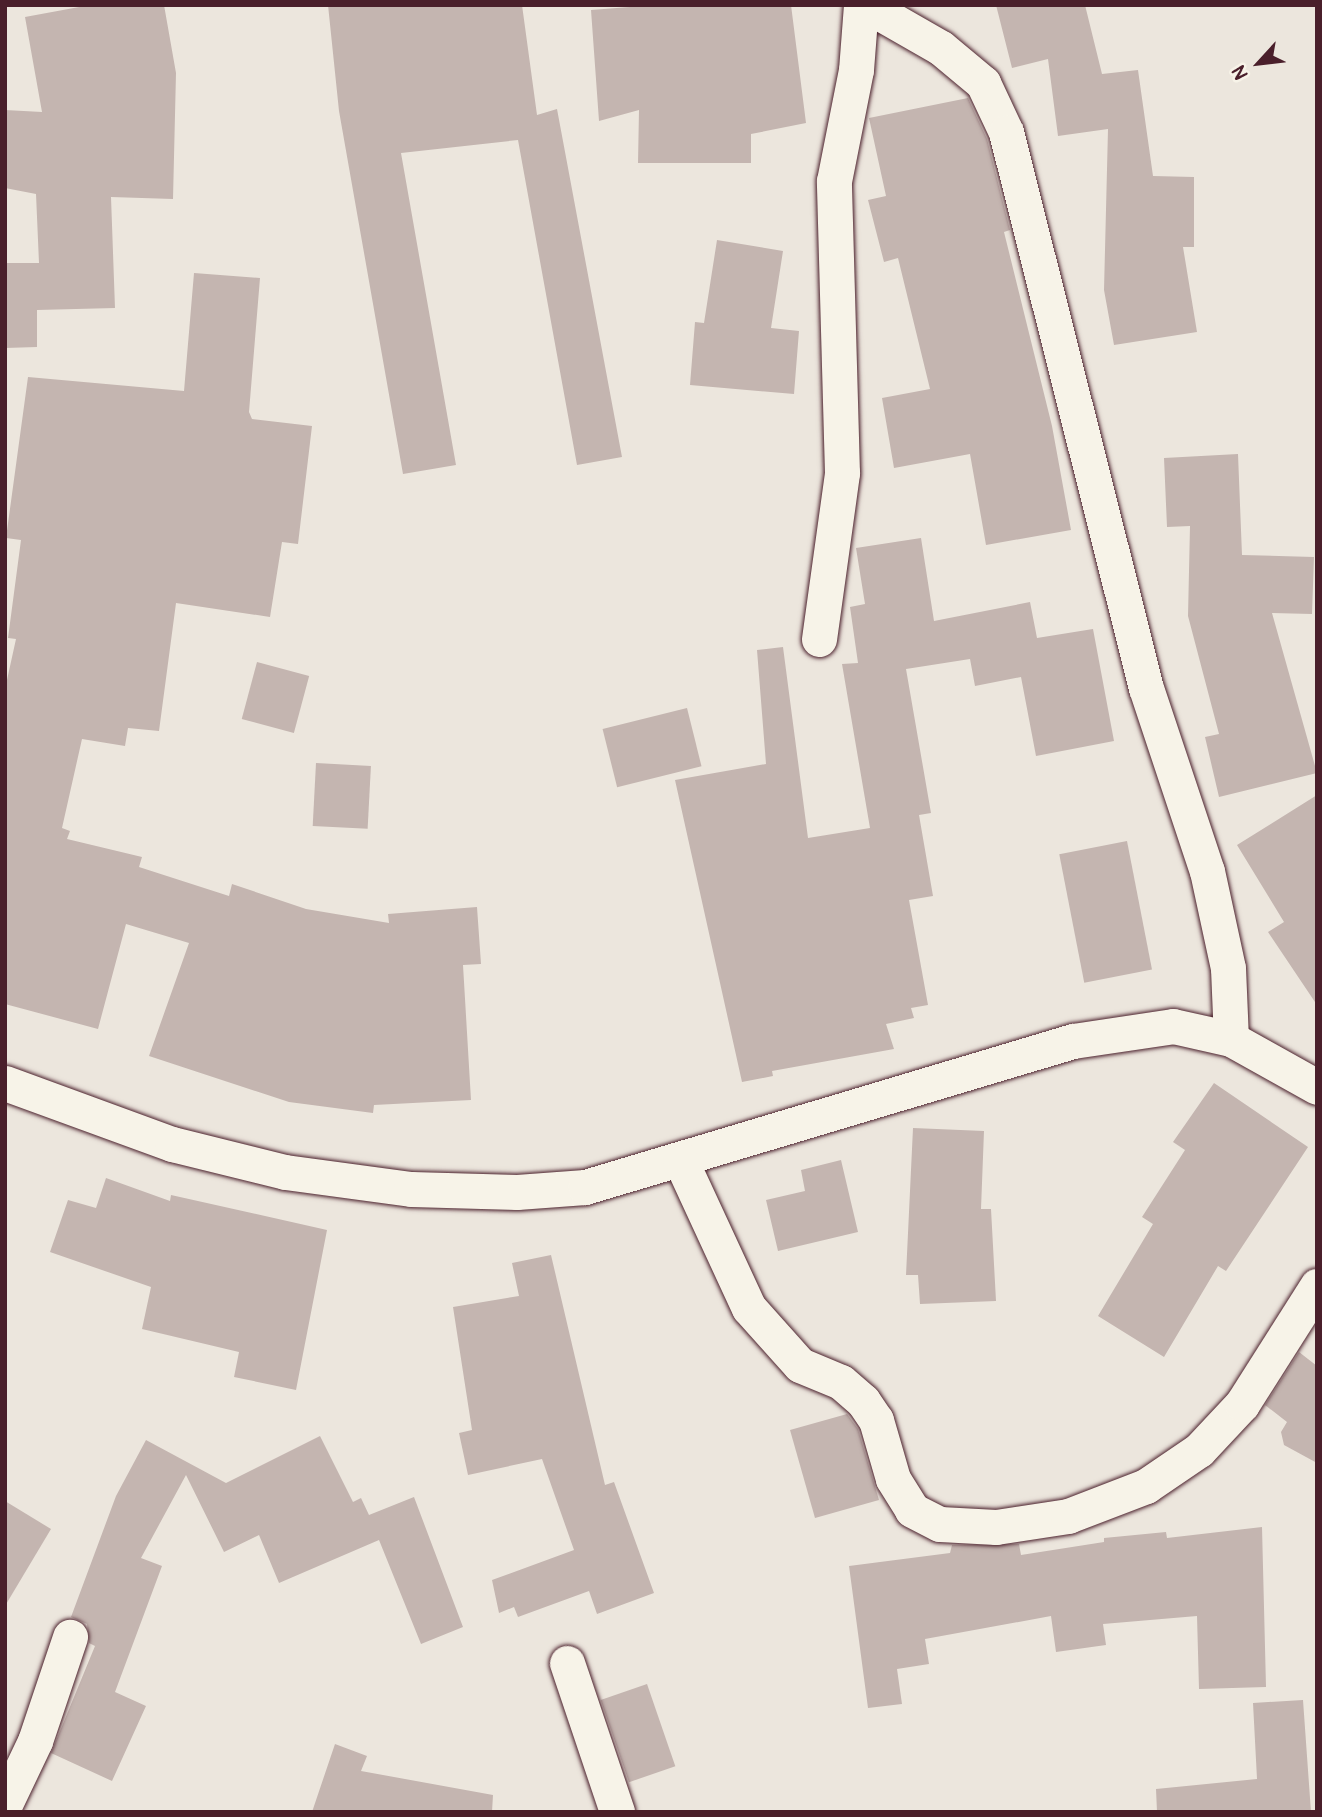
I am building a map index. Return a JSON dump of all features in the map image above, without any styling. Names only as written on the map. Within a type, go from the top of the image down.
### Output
[{"type":"street","points":[[819,639],[842,473],[834,181],[856,70],[860,5]]},
{"type":"street","points":[[866,5],[941,48],[983,83],[1006,132],[1146,688],[1207,871],[1228,968],[1231,1039]]},
{"type":"street","points":[[5,1083],[172,1144],[285,1172],[411,1189],[585,1187],[1073,1041],[1173,1026],[1231,1039],[1317,1087]]},
{"type":"street","points":[[680,1159],[749,1308],[800,1365],[841,1382],[863,1401],[876,1420],[893,1479],[912,1510],[940,1524],[996,1527],[1068,1516],[1146,1486],[1199,1450],[1242,1404],[1317,1286]]},
{"type":"street","points":[[5,1804],[35,1741],[70,1637]]},
{"type":"street","points":[[567,1663],[617,1812]]},
{"type":"building","points":[[90,5],[164,5],[176,73],[173,199],[111,197],[115,308],[37,310],[37,347],[5,348],[5,263],[39,263],[36,194],[5,188],[5,110],[42,112],[25,17]]},
{"type":"building","points":[[328,5],[522,5],[537,115],[557,109],[622,457],[577,465],[518,140],[401,153],[456,465],[403,474],[339,111]]},
{"type":"building","points":[[655,5],[791,5],[806,123],[751,134],[751,163],[638,163],[639,110],[599,121],[591,10]]},
{"type":"building","points":[[996,5],[1085,5],[1102,74],[1138,70],[1153,176],[1194,177],[1194,247],[1183,247],[1197,332],[1114,345],[1104,290],[1108,129],[1058,136],[1048,59],[1012,68]]},
{"type":"building","points":[[968,98],[987,139],[1010,230],[1004,232],[1052,426],[1071,530],[986,545],[970,454],[894,468],[882,398],[930,389],[898,258],[884,262],[868,200],[886,196],[869,118]]},
{"type":"building","points":[[717,240],[783,251],[771,328],[799,331],[794,394],[690,385],[695,322],[704,323]]},
{"type":"building","points":[[194,273],[260,278],[249,412],[252,419],[312,426],[298,544],[282,542],[270,617],[176,603],[159,731],[128,728],[125,746],[82,739],[62,828],[70,831],[67,839],[142,857],[139,867],[229,896],[232,884],[306,909],[389,923],[388,914],[477,907],[481,964],[463,965],[471,1100],[374,1105],[373,1113],[289,1102],[149,1056],[189,943],[126,924],[98,1029],[5,1004],[5,689],[16,639],[8,638],[21,540],[6,538],[28,377],[184,391]]},
{"type":"building","points":[[1238,454],[1242,555],[1314,557],[1312,614],[1272,613],[1317,773],[1219,797],[1205,737],[1219,734],[1188,616],[1190,526],[1167,527],[1164,458]]},
{"type":"building","points":[[921,538],[934,621],[1030,602],[1037,638],[1093,629],[1114,741],[1036,756],[1021,677],[975,686],[970,659],[906,669],[931,813],[919,815],[933,896],[909,900],[928,1005],[911,1008],[914,1018],[886,1024],[894,1049],[772,1071],[773,1076],[742,1082],[675,780],[766,764],[757,650],[783,647],[808,838],[870,828],[842,664],[858,663],[850,607],[865,604],[856,548]]},
{"type":"building","points":[[257,662],[309,676],[294,733],[242,719]]},
{"type":"building","points":[[687,708],[702,766],[617,787],[603,729]]},
{"type":"building","points":[[316,763],[371,766],[368,829],[313,826]]},
{"type":"building","points":[[1317,795],[1317,1005],[1268,932],[1284,922],[1237,845]]},
{"type":"building","points":[[1127,841],[1152,970],[1084,983],[1059,854]]},
{"type":"building","points":[[1214,1083],[1308,1147],[1226,1271],[1218,1266],[1164,1357],[1098,1316],[1153,1224],[1142,1217],[1185,1150],[1173,1142]]},
{"type":"building","points":[[913,1128],[984,1131],[981,1209],[991,1209],[996,1301],[920,1304],[918,1275],[906,1275]]},
{"type":"building","points":[[841,1160],[858,1232],[778,1251],[766,1200],[805,1191],[801,1170]]},
{"type":"building","points":[[106,1178],[170,1201],[171,1195],[327,1230],[296,1390],[234,1377],[239,1352],[142,1329],[151,1287],[50,1252],[68,1200],[96,1208]]},
{"type":"building","points":[[551,1255],[605,1485],[614,1482],[654,1593],[597,1614],[589,1591],[518,1617],[514,1607],[499,1613],[492,1580],[574,1550],[542,1459],[468,1475],[459,1433],[472,1430],[453,1307],[519,1296],[512,1263]]},
{"type":"building","points":[[1299,1352],[1317,1366],[1317,1463],[1284,1445],[1281,1432],[1287,1422],[1265,1405]]},
{"type":"building","points":[[847,1414],[858,1429],[879,1500],[815,1518],[790,1430]]},
{"type":"building","points":[[320,1436],[353,1502],[361,1498],[369,1515],[414,1497],[463,1627],[421,1644],[379,1540],[279,1583],[259,1535],[224,1552],[186,1475],[141,1558],[162,1566],[115,1692],[146,1706],[112,1781],[51,1753],[95,1646],[89,1643],[87,1624],[71,1617],[116,1496],[146,1440],[226,1483]]},
{"type":"building","points":[[5,1501],[51,1529],[5,1606]]},
{"type":"building","points":[[1262,1527],[1266,1687],[1199,1689],[1197,1616],[1103,1624],[1106,1645],[1056,1652],[1051,1616],[925,1639],[929,1664],[897,1669],[902,1704],[868,1708],[849,1566],[950,1553],[952,1545],[1019,1544],[1021,1555],[1104,1542],[1104,1538],[1166,1532],[1167,1538]]},
{"type":"building","points":[[647,1684],[675,1766],[629,1782],[601,1700]]},
{"type":"building","points":[[1303,1700],[1311,1812],[1157,1812],[1156,1789],[1257,1779],[1253,1703]]},
{"type":"building","points":[[335,1744],[367,1756],[361,1771],[493,1795],[492,1812],[312,1812]]}]
